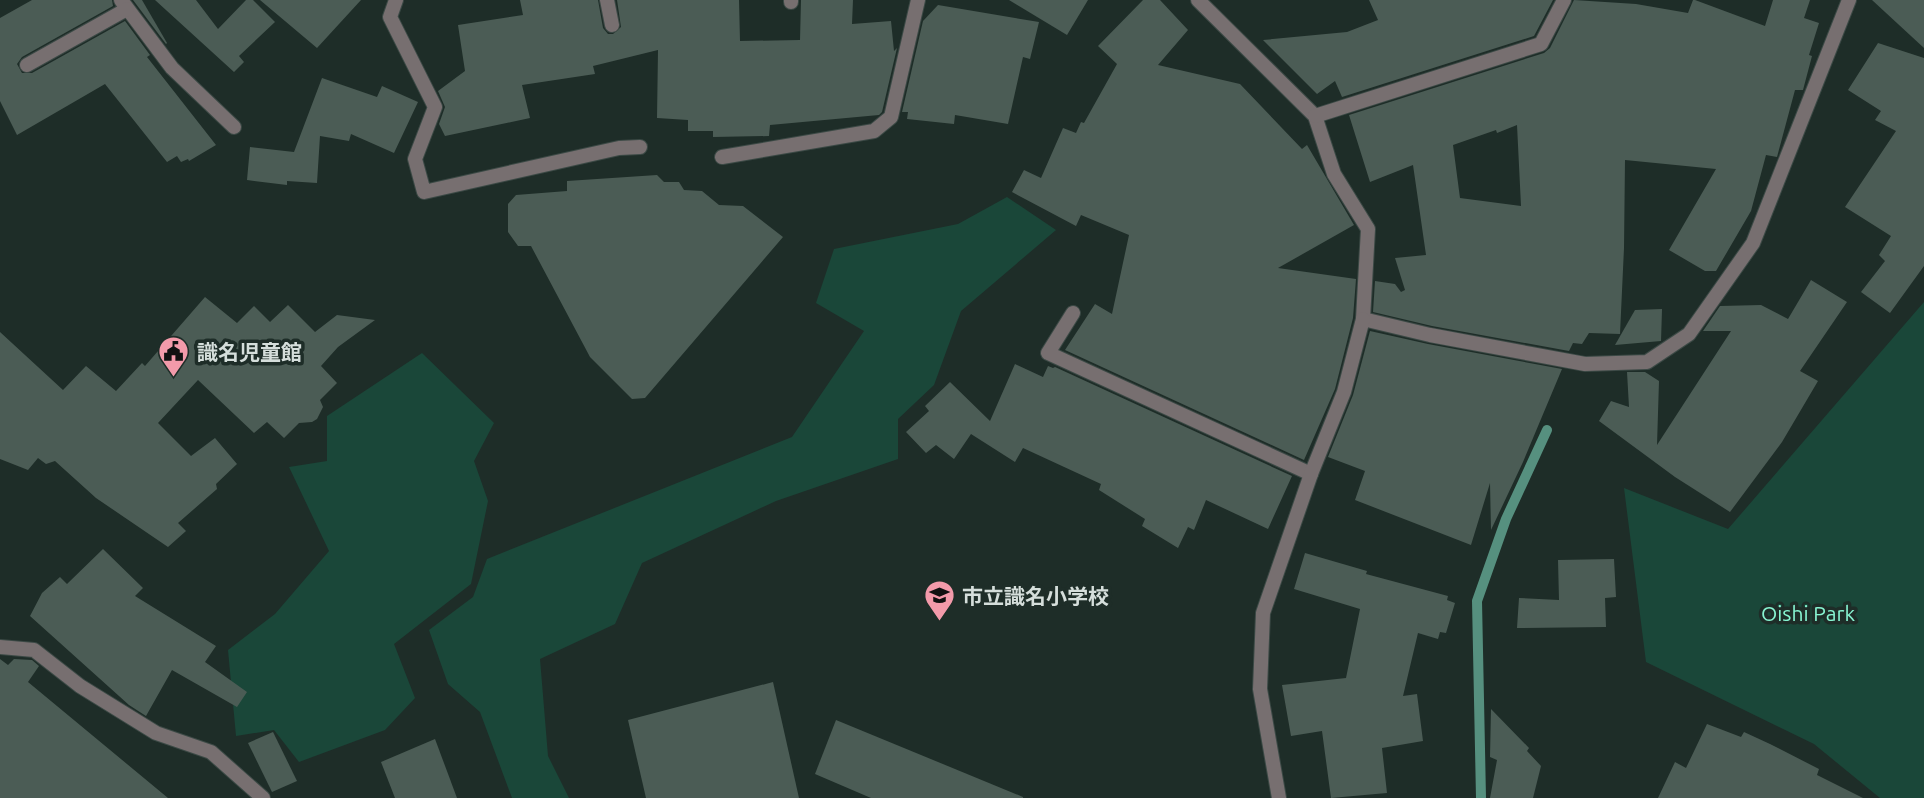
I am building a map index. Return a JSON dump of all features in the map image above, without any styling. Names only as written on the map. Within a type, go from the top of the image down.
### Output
[{"type":"street","points":[[396,0],[390,17],[435,107],[415,159],[424,192],[619,148],[640,147]]},
{"type":"street","points":[[607,0],[612,25]]},
{"type":"street","points":[[722,157],[874,131],[891,117],[918,0]]},
{"type":"street","points":[[1198,0],[1315,116],[1334,174],[1368,229],[1363,320],[1344,392],[1311,474],[1263,613],[1261,689],[1279,798]]},
{"type":"street","points":[[1315,116],[1541,44],[1564,0]]},
{"type":"street","points":[[1363,320],[1585,364],[1647,362],[1689,334],[1753,243],[1849,0]]},
{"type":"street","points":[[27,65],[124,4],[172,68],[234,127]]},
{"type":"street","points":[[1073,313],[1048,353],[1311,474]]},
{"type":"street","points":[[0,648],[34,650],[80,686],[156,733],[211,752],[263,798]]},
{"type":"green space","points":[[1007,197],[1056,230],[961,311],[934,385],[898,419],[898,459],[776,501],[642,563],[615,624],[540,659],[548,756],[569,798],[512,798],[480,712],[448,684],[429,630],[473,597],[487,559],[792,437],[864,331],[816,303],[834,249],[958,224]]},
{"type":"green space","name":"Oishi Park","points":[[1924,302],[1924,798],[1880,798],[1814,744],[1646,662],[1624,488],[1728,529]]},
{"type":"green space","points":[[422,353],[494,423],[474,461],[488,501],[471,584],[394,644],[415,698],[385,730],[299,762],[274,730],[236,736],[228,650],[275,614],[329,551],[289,467],[327,461],[327,416]]},
{"type":"building","points":[[32,0],[112,0],[113,6],[22,57],[17,64],[22,73],[32,73],[125,21],[150,55],[147,57],[216,145],[189,161],[188,159],[181,162],[177,156],[167,162],[105,84],[17,135],[0,101],[0,18]]},
{"type":"building","points":[[133,0],[142,0],[166,44]]},
{"type":"building","points":[[155,0],[196,0],[218,29],[246,0],[253,0],[275,22],[239,56],[244,62],[234,72]]},
{"type":"building","points":[[260,0],[361,0],[317,48]]},
{"type":"building","points":[[520,0],[598,0],[603,28],[608,34],[613,34],[621,27],[617,0],[739,0],[740,41],[800,40],[801,0],[853,0],[852,24],[891,21],[894,51],[897,48],[882,112],[879,115],[770,125],[769,136],[713,137],[713,131],[688,131],[688,120],[657,118],[658,50],[593,66],[595,74],[522,85],[530,118],[445,136],[439,124],[445,107],[438,91],[465,71],[458,25],[523,15]]},
{"type":"building","points":[[1009,0],[1088,0],[1067,35]]},
{"type":"building","points":[[1143,0],[1160,0],[1188,30],[1158,65],[1240,84],[1302,149],[1307,145],[1354,225],[1278,268],[1356,279],[1353,318],[1335,389],[1304,460],[1065,350],[1095,304],[1112,314],[1129,235],[1081,215],[1076,226],[1012,192],[1024,170],[1041,178],[1063,128],[1076,133],[1081,122],[1084,123],[1117,64],[1098,46]]},
{"type":"building","points":[[1369,0],[1553,0],[1534,36],[1342,97],[1335,81],[1317,94],[1263,40],[1347,32],[1378,20]]},
{"type":"building","points":[[1574,0],[1636,4],[1688,13],[1695,0],[1765,26],[1773,0],[1810,0],[1804,18],[1819,23],[1809,55],[1812,56],[1803,90],[1795,90],[1777,157],[1766,155],[1751,211],[1716,271],[1705,271],[1669,250],[1716,169],[1625,160],[1620,334],[1589,333],[1582,344],[1573,343],[1569,351],[1432,326],[1373,312],[1375,281],[1395,284],[1401,292],[1405,290],[1395,258],[1426,255],[1413,165],[1370,182],[1349,115],[1544,53],[1550,48]],"holes":[[[1517,125],[1521,206],[1460,198],[1453,145]]]},
{"type":"building","points":[[1872,0],[1924,0],[1924,48]]},
{"type":"building","points":[[938,5],[1039,22],[1030,59],[1023,57],[1008,124],[955,115],[954,124],[907,119],[908,112],[902,112],[923,21]]},
{"type":"building","points":[[1878,43],[1924,58],[1924,266],[1890,313],[1861,292],[1885,261],[1879,255],[1891,236],[1845,207],[1896,131],[1875,120],[1881,111],[1848,90]]},
{"type":"building","points":[[322,78],[377,97],[382,86],[418,102],[394,153],[351,134],[349,141],[320,136],[317,183],[287,181],[287,185],[247,180],[250,147],[294,152]]},
{"type":"building","points":[[657,175],[664,182],[679,182],[684,190],[702,191],[719,205],[743,206],[783,237],[645,398],[632,399],[590,357],[531,246],[518,246],[508,232],[508,204],[516,195],[567,191],[567,181]]},
{"type":"building","points":[[1811,280],[1847,302],[1800,371],[1818,381],[1782,442],[1730,512],[1675,477],[1599,421],[1611,401],[1629,407],[1627,372],[1645,372],[1659,381],[1657,445],[1731,331],[1703,331],[1720,306],[1761,305],[1788,319]]},
{"type":"building","points":[[205,297],[237,323],[254,306],[270,322],[288,305],[315,332],[337,315],[375,320],[338,347],[321,366],[337,383],[320,400],[323,407],[317,419],[299,423],[284,438],[267,422],[254,433],[198,380],[158,423],[191,456],[215,438],[237,464],[216,484],[217,489],[178,523],[186,531],[168,547],[96,498],[55,461],[46,464],[38,458],[28,470],[0,459],[0,332],[63,390],[86,366],[116,391],[142,363],[145,366]]},
{"type":"building","points":[[1662,309],[1661,341],[1615,345],[1635,310]]},
{"type":"building","points":[[1370,331],[1562,369],[1491,530],[1490,483],[1471,545],[1355,500],[1365,471],[1328,457],[1353,395]]},
{"type":"building","points":[[1015,364],[1043,377],[1048,366],[1055,367],[1292,476],[1268,529],[1206,500],[1194,530],[1188,527],[1178,548],[1142,526],[1145,519],[1099,490],[1101,484],[1023,448],[1015,462],[971,434],[954,459],[936,445],[926,453],[906,432],[929,411],[925,406],[950,382],[990,421]]},
{"type":"building","points":[[103,549],[143,588],[135,596],[216,646],[205,662],[247,692],[237,707],[172,670],[146,716],[129,705],[30,616],[42,593],[60,577],[67,584]]},
{"type":"building","points":[[1305,553],[1367,571],[1366,574],[1448,596],[1447,600],[1455,603],[1446,633],[1440,632],[1438,639],[1418,633],[1403,696],[1417,694],[1423,741],[1382,748],[1387,793],[1331,798],[1322,731],[1291,736],[1282,685],[1346,678],[1360,609],[1294,589]]},
{"type":"building","points":[[1614,559],[1616,597],[1605,598],[1606,627],[1517,628],[1519,598],[1559,600],[1558,560]]},
{"type":"building","points":[[0,659],[8,665],[14,659],[32,660],[39,666],[28,682],[168,798],[0,798]]},
{"type":"building","points":[[773,682],[799,798],[646,798],[628,720]]},
{"type":"building","points":[[1491,709],[1529,748],[1527,751],[1541,766],[1533,798],[1490,798],[1497,760],[1490,757]]},
{"type":"building","points":[[836,720],[1023,798],[871,798],[815,774]]},
{"type":"building","points":[[1707,724],[1741,737],[1744,732],[1770,744],[1819,769],[1817,775],[1863,798],[1658,798],[1675,762],[1686,768]]},
{"type":"building","points":[[273,732],[297,781],[272,792],[248,743]]},
{"type":"building","points":[[435,739],[457,798],[395,798],[381,762]]},
{"type":"waterway","points":[[1481,798],[1477,601],[1506,519],[1547,430]]},
{"type":"place","name":"識名児童館","points":[[174,379]]},
{"type":"place","name":"市立識名小学校","points":[[939,623]]}]
